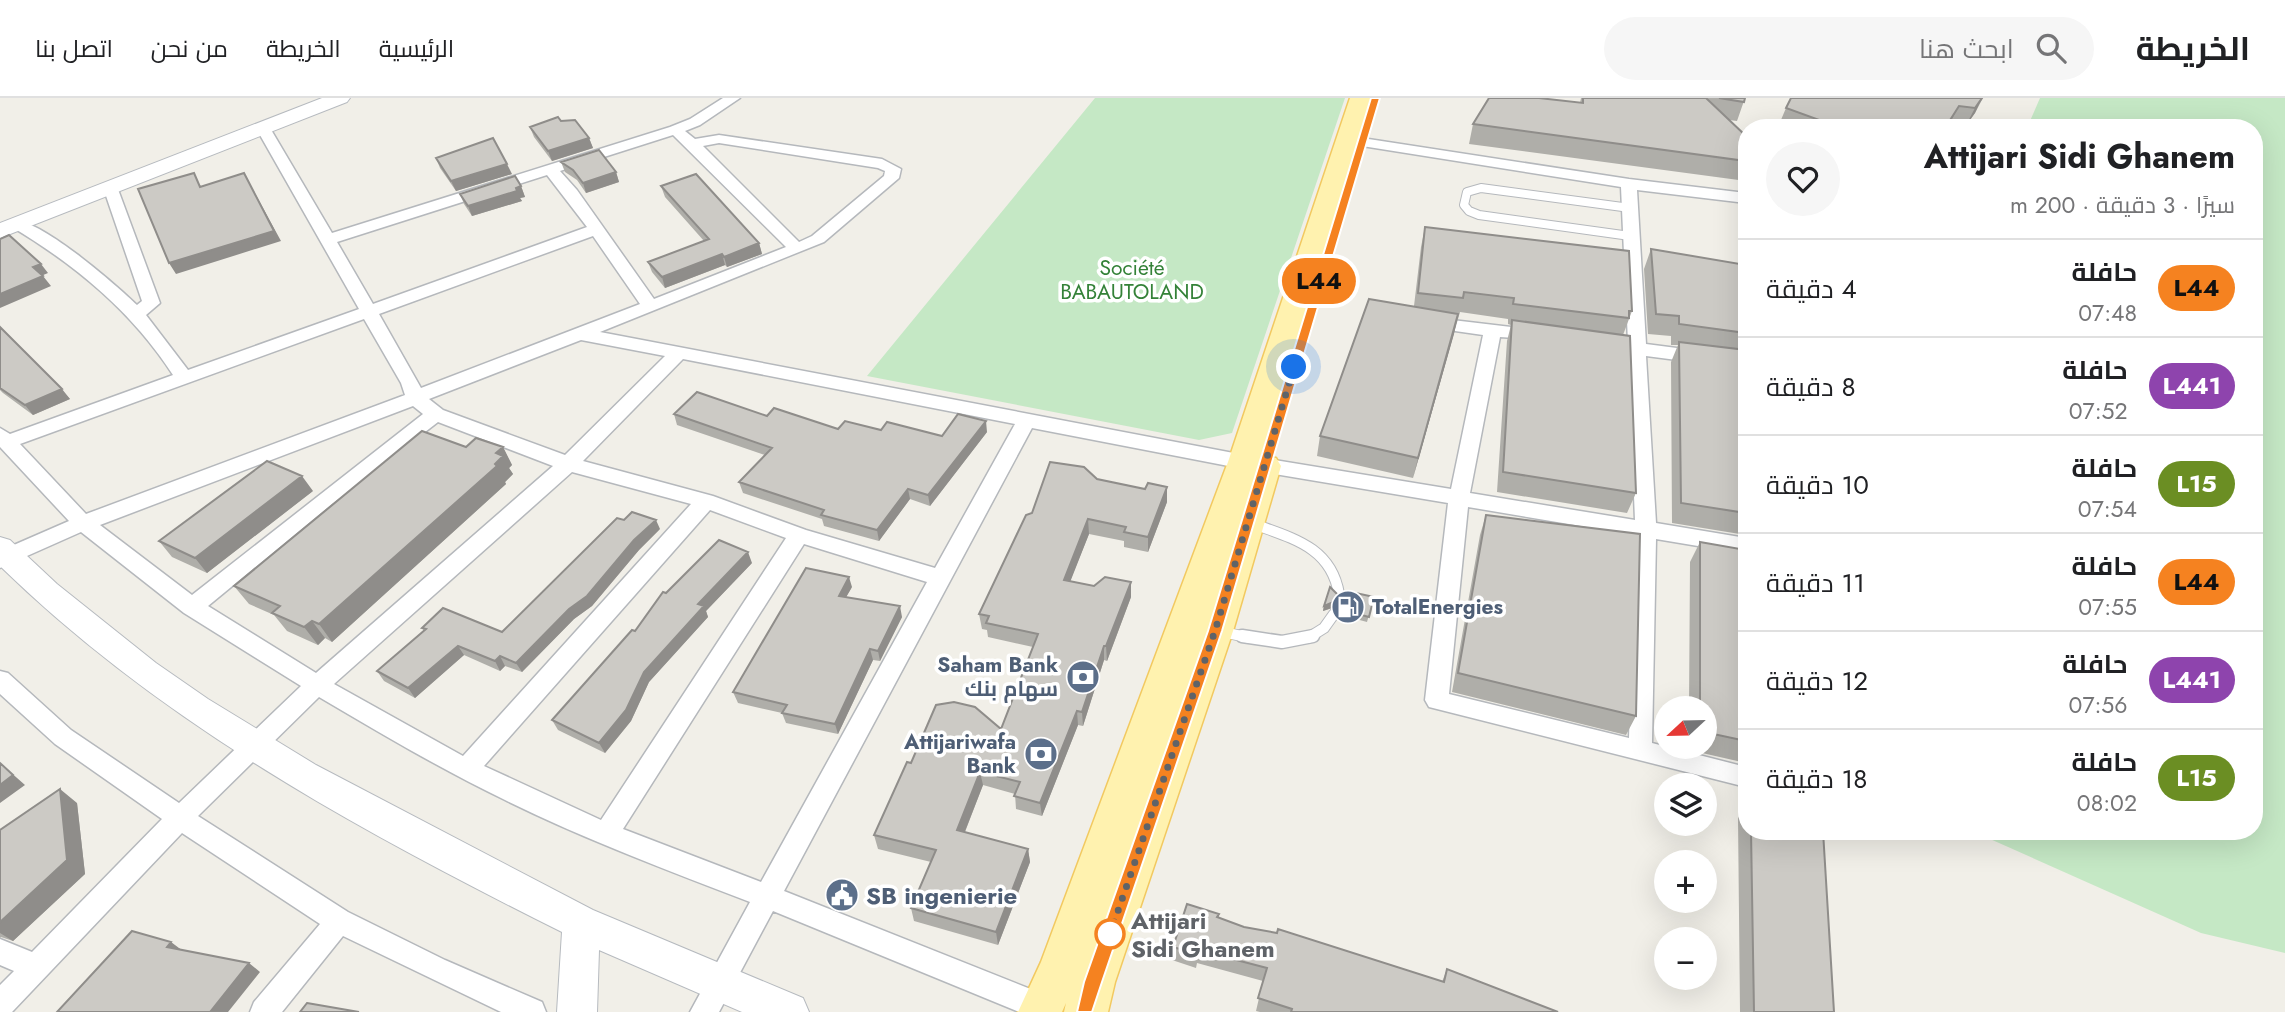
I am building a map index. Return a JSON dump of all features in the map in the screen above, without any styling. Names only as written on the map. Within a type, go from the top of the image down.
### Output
[{"type":"main road","points":[[1086,1012],[1093,982],[1215,631],[1248,522],[1255,464],[1361,98]]},
{"type":"main road","points":[[1042,1010],[1255,464],[1375,98]]},
{"type":"street","points":[[9,227],[340,98]]},
{"type":"street","points":[[327,240],[674,130],[695,122],[733,98]]},
{"type":"street","points":[[263,128],[415,398],[436,414],[568,464],[706,501],[799,535],[940,578]]},
{"type":"street","points":[[674,130],[692,144],[797,249]]},
{"type":"street","points":[[692,144],[719,139],[882,164],[893,169],[891,178],[875,192],[818,239],[797,249],[3,555],[118,650],[253,747],[366,811],[581,923],[712,998],[789,1012]]},
{"type":"street","points":[[1362,142],[1629,184],[1738,197]]},
{"type":"street","points":[[551,170],[651,307]]},
{"type":"street","points":[[1629,184],[1630,236],[1625,260],[1636,348],[1646,529],[1640,751]]},
{"type":"street","points":[[111,187],[151,303],[136,314]]},
{"type":"street","points":[[9,227],[72,256],[120,296],[156,337],[183,377]]},
{"type":"street","points":[[596,229],[183,377],[3,438],[83,523],[192,607],[317,685],[467,769],[606,834],[767,896],[1042,1010]]},
{"type":"street","points":[[1413,320],[1558,338]]},
{"type":"street","points":[[1493,330],[1459,498],[1437,700],[1738,775]]},
{"type":"street","points":[[581,334],[1255,464],[1738,545]]},
{"type":"street","points":[[1610,345],[1738,362]]},
{"type":"street","points":[[0,1005],[180,818],[317,685],[568,464],[678,354]]},
{"type":"street","points":[[192,607],[325,499],[436,414]]},
{"type":"street","points":[[712,998],[1027,420]]},
{"type":"street","points":[[467,769],[706,501]]},
{"type":"street","points":[[606,834],[799,535]]},
{"type":"street","points":[[0,680],[64,737],[180,818],[339,921],[520,1010]]},
{"type":"street","points":[[264,1012],[339,921]]},
{"type":"street","points":[[577,1012],[581,923]]},
{"type":"street","points":[[0,952],[37,967]]},
{"type":"lane","points":[[1630,208],[1481,188],[1468,192],[1464,205],[1469,211],[1479,215],[1630,236]]},
{"type":"lane","points":[[1248,522],[1303,543],[1323,556],[1336,574],[1339,594]]},
{"type":"lane","points":[[1215,631],[1272,641],[1299,641],[1321,631],[1334,614]]},
{"type":"green space","name":"Société BABAUTOLAND","points":[[1095,98],[1345,98],[1232,433],[1199,440],[867,376]]},
{"type":"green space","points":[[2040,98],[2285,98],[2285,953],[2201,933],[1992,840],[2263,840],[2263,119],[2031,119]]},
{"type":"building","points":[[1489,98],[1539,98],[1583,103],[1583,98],[1706,98],[1738,128],[1738,160],[1473,124]]},
{"type":"building","points":[[1719,98],[1745,98],[1744,102]]},
{"type":"building","points":[[1791,98],[1982,98],[1975,108],[1959,106],[1951,119],[1816,119],[1786,108]]},
{"type":"building","points":[[558,117],[561,121],[575,120],[589,138],[548,151],[530,127]]},
{"type":"building","points":[[493,138],[507,164],[451,181],[436,158]]},
{"type":"building","points":[[599,150],[616,172],[583,183],[573,170],[561,162]]},
{"type":"building","points":[[194,173],[200,187],[244,173],[274,231],[169,263],[138,189]]},
{"type":"building","points":[[696,174],[759,243],[662,277],[648,262],[709,239],[661,186]]},
{"type":"building","points":[[515,176],[521,186],[516,188],[517,191],[468,206],[460,194]]},
{"type":"building","points":[[1425,227],[1629,251],[1632,311],[1629,311],[1629,318],[1513,304],[1514,298],[1464,292],[1463,298],[1418,293]]},
{"type":"building","points":[[9,235],[41,264],[33,267],[43,276],[0,294],[0,239]]},
{"type":"building","points":[[1651,249],[1738,264],[1738,332],[1679,324],[1679,316],[1656,314]]},
{"type":"building","points":[[1369,299],[1458,314],[1418,458],[1320,436]]},
{"type":"building","points":[[1512,320],[1630,336],[1636,493],[1503,472]]},
{"type":"building","points":[[0,327],[62,389],[25,405],[0,388]]},
{"type":"building","points":[[1679,342],[1738,349],[1738,512],[1681,503]]},
{"type":"building","points":[[697,392],[767,416],[774,408],[838,429],[845,421],[881,430],[887,422],[942,436],[958,414],[986,421],[928,495],[908,489],[877,530],[821,515],[824,510],[739,482],[772,448],[674,414]]},
{"type":"building","points":[[422,431],[466,447],[476,438],[503,447],[496,453],[503,456],[495,464],[497,466],[319,624],[312,621],[304,627],[272,613],[280,606],[234,586]]},
{"type":"building","points":[[267,461],[302,476],[195,558],[159,541]]},
{"type":"building","points":[[1050,462],[1084,467],[1097,479],[1145,489],[1148,483],[1167,487],[1148,537],[1124,532],[1126,527],[1088,519],[1064,580],[1094,586],[1105,577],[1131,582],[1104,646],[1082,712],[1077,711],[1040,803],[1014,796],[1020,782],[980,772],[957,830],[1028,849],[996,932],[911,908],[936,850],[874,835],[907,762],[911,763],[936,705],[954,702],[975,707],[1001,729],[1038,634],[986,623],[989,616],[979,614],[1026,515],[1032,513]]},
{"type":"building","points":[[632,512],[656,520],[634,540],[587,596],[569,609],[516,663],[500,656],[495,661],[458,646],[408,688],[377,671],[426,629],[422,628],[443,608],[502,632],[617,518],[624,520]]},
{"type":"building","points":[[1486,515],[1640,534],[1636,716],[1458,673]]},
{"type":"building","points":[[719,540],[748,552],[698,604],[704,606],[644,672],[626,710],[599,743],[552,720],[632,630],[635,631],[663,592],[666,593]]},
{"type":"building","points":[[1700,542],[1738,549],[1738,739],[1717,735],[1717,696],[1700,696]]},
{"type":"building","points":[[806,568],[849,577],[839,596],[900,606],[878,651],[870,649],[835,724],[782,713],[787,705],[733,692]]},
{"type":"building","name":"TotalEnergies","points":[[1330,587],[1339,596],[1347,591],[1374,597],[1369,617],[1342,610],[1336,601],[1324,606]]},
{"type":"building","points":[[0,763],[13,775],[0,785]]},
{"type":"building","points":[[60,789],[67,860],[0,922],[0,830]]},
{"type":"building","points":[[1751,840],[1824,840],[1834,1012],[1754,1012]]},
{"type":"building","points":[[1187,904],[1219,914],[1217,917],[1244,927],[1277,933],[1278,929],[1444,982],[1447,969],[1558,1012],[1291,1012],[1292,1009],[1258,998],[1267,968],[1198,950],[1197,954],[1173,947]]},
{"type":"building","points":[[132,931],[171,942],[167,947],[249,963],[210,1012],[57,1012]]},
{"type":"building","points":[[307,1003],[359,1012],[300,1012]]},
{"type":"bus line","name":"L44","points":[[1086,1012],[1093,982],[1215,631],[1375,98]]},
{"type":"place","name":"TotalEnergies","points":[[1348,607]]},
{"type":"place","name":"Saham Bank سهام بنك","points":[[1083,677]]},
{"type":"place","name":"Attijariwafa Bank","points":[[1041,754]]},
{"type":"place","name":"SB ingenierie","points":[[842,895]]},
{"type":"place","name":"Attijari Sidi Ghanem","points":[[1110,934]]},
{"type":"route","points":[[1110,934],[1215,631],[1294,367]]}]
